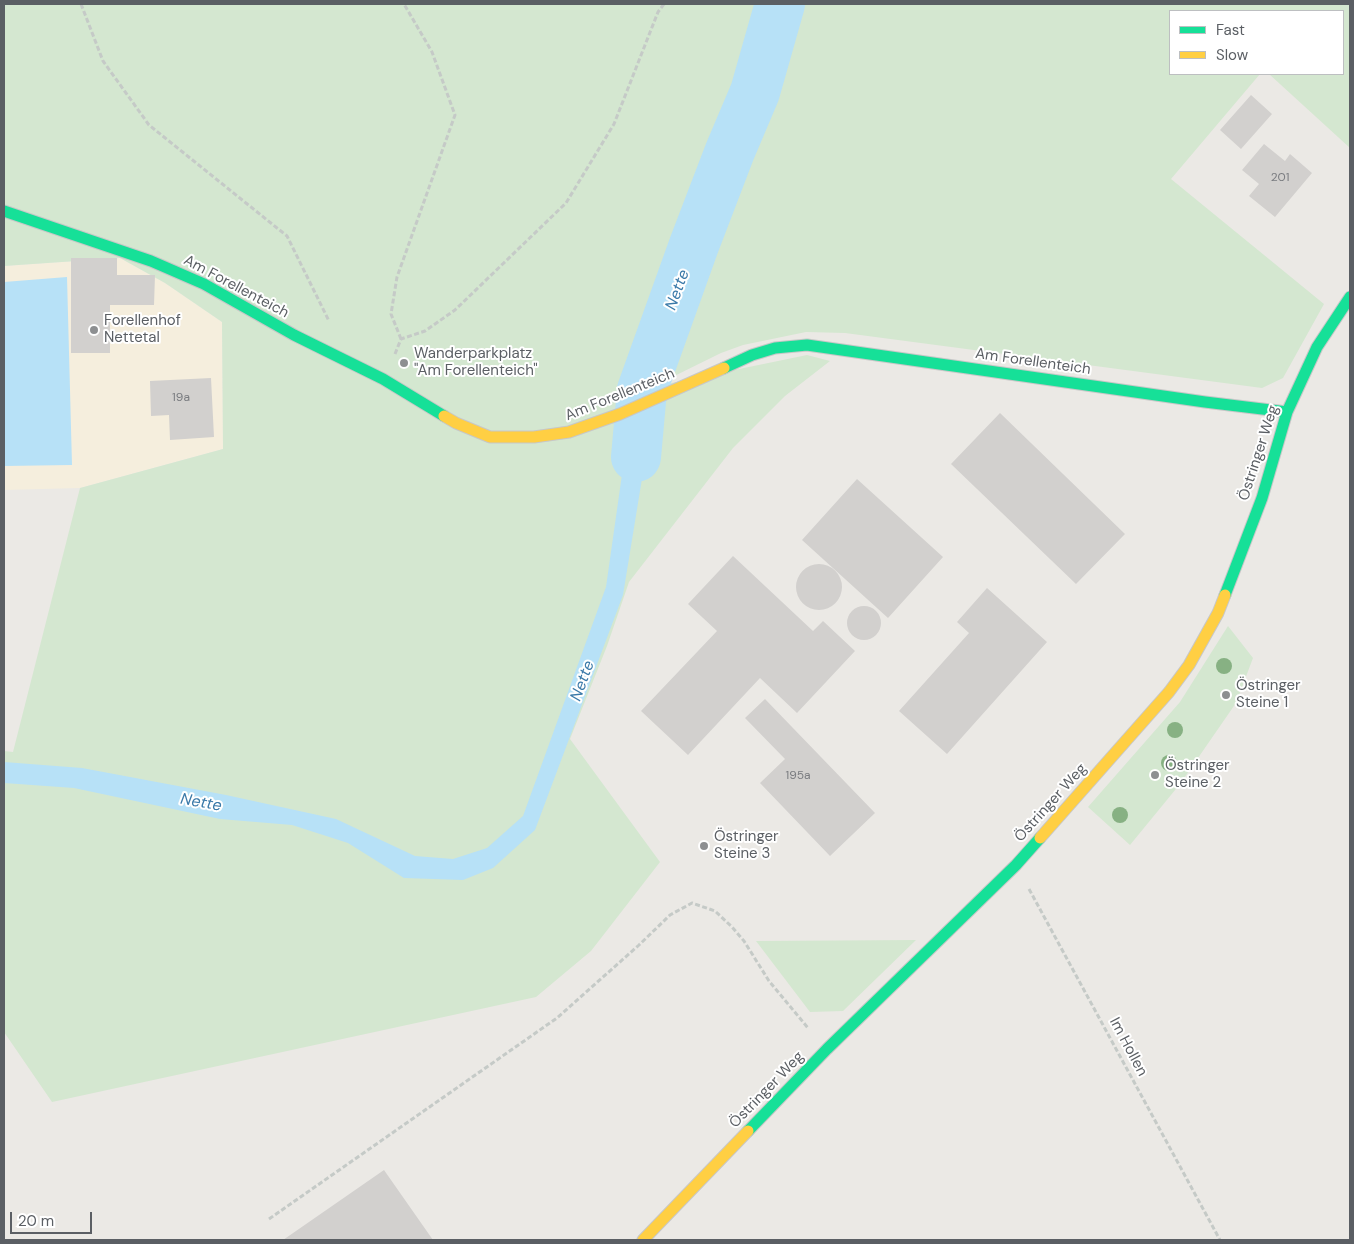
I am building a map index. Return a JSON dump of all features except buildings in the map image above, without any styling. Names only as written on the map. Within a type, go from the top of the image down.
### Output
[{"type":"street","name":"Am Forellenteich","points":[[4,211],[150,261],[204,284],[294,335],[383,379],[456,424],[490,437],[534,437],[569,432],[620,414],[752,355],[775,348],[807,345],[1287,412]]},
{"type":"street","name":"Östringer Weg","points":[[643,1240],[826,1049],[1016,864],[1169,692],[1189,665],[1218,613],[1262,498],[1287,412],[1317,347],[1350,297]]},
{"type":"path","points":[[81,4],[103,61],[149,125],[287,236],[333,329]]},
{"type":"path","points":[[404,4],[432,52],[454,115],[397,277],[391,314],[401,339],[425,331],[455,310],[566,203],[614,124],[658,12],[664,4]]},
{"type":"path","name":"Im Hollen","points":[[1016,864],[1220,1240]]},
{"type":"path","points":[[269,1219],[557,1018],[670,915],[692,903],[715,911],[732,927],[744,941],[770,982],[826,1049]]},
{"type":"shaded area","points":[[120,258],[165,283],[222,322],[223,449],[80,488],[4,490],[4,266]]},
{"type":"green space","points":[[4,4],[1350,4],[1350,148],[1270,75],[1344,75],[1344,10],[1169,10],[1169,75],[1259,75],[1171,179],[1324,304],[1283,378],[1262,388],[845,333],[806,332],[743,345],[721,353],[652,387],[807,355],[830,361],[785,396],[733,448],[629,582],[607,646],[570,739],[660,862],[591,951],[536,997],[52,1102],[4,1032],[4,751],[13,752],[80,488],[223,449],[222,322],[165,283],[120,258],[4,266]]},
{"type":"green space","points":[[1228,626],[1253,658],[1236,703],[1180,784],[1130,845],[1088,807],[1180,702]]},
{"type":"green space","points":[[916,940],[843,1011],[810,1012],[756,941]]},
{"type":"water","points":[[67,277],[72,465],[4,466],[4,282]]},
{"type":"water","points":[[632,404],[654,405],[623,595],[535,830],[493,868],[463,880],[404,878],[348,843],[292,825],[220,819],[74,788],[4,783],[4,762],[82,768],[226,795],[336,819],[415,856],[453,859],[487,848],[523,816],[606,587]]},
{"type":"waterway","name":"Nette","points":[[636,457],[642,390],[694,245],[755,92],[780,4]]},
{"type":"traffic: fast","points":[[4,211],[151,261],[204,284],[294,335],[383,379],[444,416]]},
{"type":"traffic: fast","points":[[1225,595],[1262,498],[1287,412],[1317,347],[1350,297]]},
{"type":"traffic: fast","points":[[724,368],[752,355],[775,348],[807,345],[1287,412]]},
{"type":"traffic: fast","points":[[748,1131],[827,1049],[1016,865],[1040,838]]},
{"type":"traffic: slow","points":[[444,416],[490,437],[534,437],[569,432],[620,414],[724,368]]},
{"type":"traffic: slow","points":[[1040,838],[1169,692],[1189,665],[1218,613],[1225,595]]},
{"type":"traffic: slow","points":[[643,1240],[748,1131]]},
{"type":"place","name":"Forellenhof Nettetal","points":[[94,330]]},
{"type":"place","name":"Wanderparkplatz \"Am Forellenteich\"","points":[[404,363]]},
{"type":"place","name":"Östringer Steine 1","points":[[1226,695]]},
{"type":"place","name":"Östringer Steine 2","points":[[1155,775]]},
{"type":"place","name":"Östringer Steine 3","points":[[704,846]]}]
